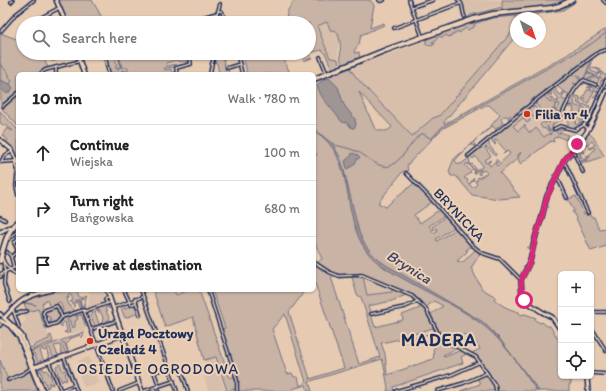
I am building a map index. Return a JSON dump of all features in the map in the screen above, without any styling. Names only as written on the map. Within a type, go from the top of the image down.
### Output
[{"type":"main road","points":[[316,78],[377,54],[461,25],[464,22],[493,14],[559,6],[572,0]]},
{"type":"main road","points":[[1,261],[0,254],[3,240],[10,227],[16,222]]},
{"type":"main road","points":[[0,254],[6,237],[16,224]]},
{"type":"street","points":[[1,31],[18,12],[34,0]]},
{"type":"street","points":[[56,0],[63,16]]},
{"type":"street","points":[[379,0],[380,2],[384,0]]},
{"type":"street","points":[[409,0],[422,38]]},
{"type":"street","points":[[412,7],[433,0]]},
{"type":"street","points":[[458,0],[461,3],[465,17]]},
{"type":"street","points":[[603,0],[606,3]]},
{"type":"street","points":[[394,28],[461,3]]},
{"type":"street","points":[[218,15],[220,5],[222,16]]},
{"type":"street","points":[[45,16],[60,8]]},
{"type":"street","points":[[222,12],[226,14],[222,16]]},
{"type":"street","points":[[218,15],[222,12]]},
{"type":"street","points":[[211,16],[222,16]]},
{"type":"street","points":[[468,156],[540,97],[596,54],[606,50]]},
{"type":"street","points":[[320,57],[327,74]]},
{"type":"street","points":[[106,60],[109,72]]},
{"type":"street","points":[[177,72],[176,68],[190,64],[190,60]]},
{"type":"street","points":[[210,72],[213,60]]},
{"type":"street","points":[[239,60],[242,72]]},
{"type":"street","points":[[42,72],[45,70],[80,61],[83,72]]},
{"type":"street","points":[[227,68],[240,64]]},
{"type":"street","points":[[56,67],[56,72]]},
{"type":"street","points":[[560,119],[566,104],[578,84],[584,80],[596,85]]},
{"type":"street","points":[[554,129],[560,126],[576,130],[584,125],[590,117],[606,80]]},
{"type":"street","points":[[558,326],[552,317],[524,300],[521,280],[530,262],[546,200],[563,163],[597,114],[606,91]]},
{"type":"street","points":[[4,106],[16,95]]},
{"type":"street","points":[[584,125],[588,129]]},
{"type":"street","points":[[0,140],[12,152],[16,159]]},
{"type":"street","points":[[572,150],[583,172]]},
{"type":"street","points":[[1,162],[4,156],[12,152]]},
{"type":"street","points":[[1,162],[16,161]]},
{"type":"street","points":[[563,163],[566,165],[588,213]]},
{"type":"street","name":"BRYNICKA","points":[[406,173],[472,245],[482,253],[500,259],[521,280]]},
{"type":"street","points":[[556,178],[567,198]]},
{"type":"street","points":[[0,217],[5,220]]},
{"type":"street","points":[[0,232],[10,227]]},
{"type":"street","points":[[8,239],[16,233]]},
{"type":"street","points":[[0,275],[14,268],[11,256],[7,252]]},
{"type":"street","points":[[11,256],[16,252]]},
{"type":"street","points":[[1,261],[16,274]]},
{"type":"street","points":[[1,261],[5,272],[4,281],[10,302]]},
{"type":"street","points":[[316,263],[328,272],[339,276],[356,275],[369,277],[406,292],[418,301],[430,315],[439,336],[473,356],[480,362],[495,385],[496,391]]},
{"type":"street","points":[[0,326],[2,320],[17,303],[28,296],[43,292]]},
{"type":"street","points":[[107,292],[107,304]]},
{"type":"street","points":[[125,292],[131,305],[135,303]]},
{"type":"street","points":[[142,292],[177,391]]},
{"type":"street","points":[[209,292],[237,380],[237,391]]},
{"type":"street","points":[[115,306],[142,297]]},
{"type":"street","points":[[108,298],[111,302],[143,391],[174,381]]},
{"type":"street","points":[[135,300],[140,316]]},
{"type":"street","points":[[371,314],[405,307],[418,301]]},
{"type":"street","points":[[62,318],[57,306],[45,310],[43,313],[48,326],[58,322],[62,318],[111,302]]},
{"type":"street","points":[[12,309],[19,327]]},
{"type":"street","points":[[14,314],[27,311]]},
{"type":"street","points":[[84,311],[113,391]]},
{"type":"street","points":[[594,312],[606,312]]},
{"type":"street","points":[[0,314],[2,320],[15,328],[22,336],[41,391]]},
{"type":"street","points":[[92,329],[116,321]]},
{"type":"street","points":[[594,332],[606,351]]},
{"type":"street","points":[[8,380],[33,367],[122,335]]},
{"type":"street","points":[[64,356],[78,391]]},
{"type":"street","points":[[49,362],[60,391],[75,385]]},
{"type":"street","points":[[396,391],[451,374],[480,362]]},
{"type":"street","points":[[159,391],[154,372],[169,367]]},
{"type":"street","points":[[180,367],[188,391]]},
{"type":"street","points":[[437,391],[464,383],[487,373]]},
{"type":"street","points":[[594,373],[606,374]]},
{"type":"street","points":[[586,379],[588,391]]},
{"type":"street","points":[[119,391],[139,383]]},
{"type":"shaded area","points":[[58,0],[92,0],[101,16],[65,16]]},
{"type":"shaded area","points":[[294,0],[370,0],[374,5],[370,28],[384,23],[384,25],[361,35],[359,44],[354,51],[355,53],[359,52],[360,58],[342,65],[338,34],[335,30],[331,31],[327,22],[317,26],[330,58],[338,59],[339,67],[332,69],[325,53],[322,50],[316,52],[316,16],[287,16],[287,12]]},
{"type":"shaded area","points":[[462,0],[499,0],[501,5],[464,15]]},
{"type":"shaded area","points":[[502,0],[570,0],[557,5],[539,7],[535,11],[561,7],[574,1],[574,3],[563,10],[546,13],[514,12],[534,8],[498,11],[470,18],[468,17],[470,15],[502,7]]},
{"type":"shaded area","points":[[510,13],[510,16],[492,18],[474,24],[475,26],[468,30],[466,28],[449,37],[446,35],[442,38],[440,36],[432,42],[435,44],[431,46],[426,44],[427,39],[471,22],[472,24],[479,19]]},
{"type":"shaded area","points":[[510,16],[510,34],[439,116],[433,118],[412,136],[365,87],[350,68],[473,24],[492,18]]},
{"type":"shaded area","points":[[327,21],[340,38],[340,43],[338,45],[338,59],[330,58],[316,26]]},
{"type":"shaded area","points":[[606,29],[606,49],[596,53],[577,68],[575,69],[573,67],[575,70],[544,91],[545,92],[543,94],[542,93],[530,103],[535,97],[529,102],[530,104],[515,114],[516,116],[513,118],[510,115],[509,117],[512,119],[499,129],[509,119],[507,116],[504,116],[501,119],[503,123],[497,128],[498,130],[489,137],[496,130],[493,126],[475,140],[489,128],[500,115],[489,105],[486,105],[442,129],[408,164],[408,170],[406,173],[403,171],[378,203],[386,207],[396,197],[416,182],[432,202],[414,215],[420,223],[439,210],[444,216],[429,226],[434,233],[437,231],[436,228],[434,230],[432,227],[445,217],[454,227],[436,239],[437,241],[456,229],[472,247],[468,247],[468,250],[466,250],[467,252],[457,261],[463,262],[475,250],[482,253],[471,268],[482,289],[496,297],[494,299],[499,303],[509,309],[519,312],[520,315],[525,314],[536,318],[535,320],[540,323],[542,322],[547,326],[550,326],[558,339],[558,379],[572,379],[571,384],[569,385],[569,391],[460,391],[480,384],[477,377],[488,372],[478,358],[472,353],[480,349],[474,340],[465,334],[450,342],[460,347],[443,355],[445,357],[461,350],[468,353],[461,357],[463,363],[393,387],[394,391],[387,391],[388,388],[382,359],[311,381],[309,382],[312,391],[308,391],[306,385],[292,389],[292,391],[234,391],[233,388],[227,391],[216,357],[204,360],[193,317],[165,327],[154,292],[175,292],[176,295],[184,292],[200,292],[230,378],[235,376],[219,330],[225,328],[213,292],[303,292],[289,312],[310,379],[344,368],[316,286],[316,264],[320,267],[321,265],[317,263],[322,259],[316,245],[316,80],[340,73],[340,71],[350,68],[365,87],[412,136],[433,118],[439,116],[510,34],[510,43],[444,122],[444,124],[565,56]],"holes":[[[359,92],[392,127],[390,129],[386,131],[375,129]],[[331,277],[352,277],[357,295],[361,297],[380,357],[359,364]],[[363,277],[392,289],[392,292],[367,295]],[[408,294],[420,308],[402,315],[403,320],[375,327],[368,306],[392,301]],[[434,301],[443,306],[431,314],[426,307]],[[285,314],[306,382],[300,386],[298,377],[294,377],[292,373],[287,374],[272,329]],[[433,328],[435,332],[402,342],[401,338]],[[435,332],[439,337],[437,337],[435,341],[437,343],[433,350],[433,359],[387,375],[385,354],[381,343],[400,339],[401,343]]]},
{"type":"shaded area","points":[[0,33],[16,39],[16,60],[45,60],[47,66],[50,68],[43,72],[16,72],[16,94],[1,106]]},
{"type":"shaded area","points":[[592,58],[593,59],[585,76],[581,81],[579,76],[575,75],[578,77],[580,82],[577,84],[573,83],[576,85],[568,100],[567,98],[569,94],[565,93],[565,91],[562,99],[567,101],[562,113],[554,110],[561,114],[557,122],[552,125],[553,129],[550,131],[547,126],[549,132],[544,128],[543,129],[540,125],[544,121],[546,123],[546,120],[549,123],[552,117],[548,115],[546,118],[549,118],[544,120],[545,112],[541,111],[535,104],[537,101],[545,95],[549,102],[552,103],[552,98],[549,98],[547,94],[551,91],[551,96],[555,101],[555,106],[557,105],[554,107],[557,110],[560,104],[556,104],[558,102],[556,101],[559,100],[552,89],[556,87],[556,91],[562,95],[563,91],[558,87],[559,84],[580,67],[582,68]]},
{"type":"shaded area","points":[[107,60],[116,60],[117,66],[115,67],[119,72],[110,72]]},
{"type":"shaded area","points":[[120,60],[177,60],[166,63],[167,66],[176,64],[174,66],[175,67],[164,68],[165,70],[171,69],[172,72],[121,72],[121,70],[128,71],[128,68],[122,68]]},
{"type":"shaded area","points":[[177,60],[189,60],[189,63],[188,64],[180,66],[186,64],[186,61],[178,62]]},
{"type":"shaded area","points":[[213,60],[223,60],[225,68],[228,69],[229,72],[219,72],[217,63],[212,62]]},
{"type":"shaded area","points":[[244,60],[284,60],[290,72],[247,72]]},
{"type":"shaded area","points":[[591,63],[591,71],[599,74],[596,76],[587,72]]},
{"type":"shaded area","points":[[593,67],[601,70],[603,73],[602,74],[606,75],[604,81],[600,77],[597,84],[602,85],[602,87],[596,84],[596,83],[595,84],[584,79],[587,73],[595,76],[588,79],[598,77],[598,79],[601,75],[600,73],[599,74],[599,70],[592,68]]},
{"type":"shaded area","points":[[329,78],[338,87],[344,105],[355,119],[356,125],[354,128],[347,123],[342,122],[322,97],[317,86],[322,80]]},
{"type":"shaded area","points":[[0,80],[10,84],[13,88],[7,94],[0,88]]},
{"type":"shaded area","points":[[584,81],[591,85],[590,87],[587,88],[590,85],[584,83],[583,85],[581,84]]},
{"type":"shaded area","points":[[591,84],[596,86],[598,88],[602,88],[601,92],[594,90],[595,88],[591,87],[593,85]]},
{"type":"shaded area","points":[[591,87],[591,91],[594,91],[588,104],[583,101],[582,98],[586,99],[583,96],[587,90],[590,90]]},
{"type":"shaded area","points":[[596,91],[599,93],[596,98],[593,97],[597,93]]},
{"type":"shaded area","points":[[573,95],[580,97],[580,103],[582,104],[580,105],[577,103],[578,101],[575,98],[573,101],[575,102],[574,105],[582,108],[580,113],[584,112],[585,108],[582,107],[583,104],[590,107],[586,116],[579,114],[575,124],[578,125],[581,117],[583,117],[582,121],[584,116],[587,122],[581,122],[579,127],[581,123],[582,126],[577,129],[570,128],[568,125],[568,118],[569,119],[574,111],[574,107],[572,104],[567,103]]},
{"type":"shaded area","points":[[16,97],[16,124],[2,109]]},
{"type":"shaded area","points":[[533,104],[540,113],[538,114],[537,112],[538,115],[535,117],[534,116],[534,118],[529,112],[526,115],[530,121],[527,123],[523,118],[513,126],[518,131],[525,125],[529,132],[532,132],[536,128],[544,137],[550,133],[550,135],[551,132],[561,127],[564,128],[563,130],[556,131],[557,133],[559,134],[560,132],[568,135],[566,138],[573,141],[572,143],[558,136],[553,139],[554,142],[551,141],[520,164],[518,158],[521,152],[517,156],[517,159],[500,173],[520,197],[499,199],[472,195],[456,176],[451,176],[449,171],[454,159],[473,142],[476,146],[471,145],[455,161],[458,164],[461,164],[469,158],[469,163],[471,165],[468,165],[467,163],[465,165],[471,172],[464,178],[468,180],[467,182],[473,188],[477,184],[475,181],[477,181],[478,177],[479,178],[487,173],[484,170],[480,172],[480,175],[478,174],[478,168],[480,171],[480,168],[483,166],[475,156],[473,159],[470,156],[489,140],[489,145],[496,154],[495,156],[486,147],[485,148],[491,156],[484,161],[486,163],[490,160],[491,161],[488,163],[490,166],[496,159],[499,162],[495,163],[497,166],[510,154],[508,151],[503,154],[506,151],[496,140],[494,141],[496,144],[495,145],[490,138],[531,105],[534,108],[532,105]]},
{"type":"shaded area","points":[[528,109],[550,133],[548,136],[531,147],[504,129]]},
{"type":"shaded area","points":[[0,111],[16,128],[16,154],[14,150],[6,142],[8,140],[2,135],[7,128],[13,131],[6,125],[5,126],[0,123]]},
{"type":"shaded area","points":[[316,131],[334,144],[333,145],[340,157],[359,232],[370,251],[386,265],[483,322],[499,338],[539,391],[537,391],[502,343],[485,327],[458,309],[388,270],[375,261],[368,253],[359,238],[354,222],[343,171],[337,156],[328,142],[316,133]]},
{"type":"shaded area","points":[[588,132],[594,138],[604,156],[591,161],[579,163],[574,153],[576,153],[579,158],[581,157],[575,150],[580,143],[584,147],[582,150],[585,154],[582,152],[580,154],[582,158],[585,158],[595,149],[594,147],[591,149],[589,148],[595,145],[592,141],[587,145],[585,142],[584,143],[587,146],[581,142]]},
{"type":"shaded area","points":[[352,153],[358,155],[360,158],[358,158],[354,165],[347,169],[345,161],[351,156]]},
{"type":"shaded area","points":[[472,164],[477,170],[474,174],[475,169],[472,170],[470,166]]},
{"type":"shaded area","points":[[556,173],[547,195],[532,250],[527,248],[530,246],[539,219],[544,197],[554,174]]},
{"type":"shaded area","points":[[576,196],[584,214],[586,213],[587,216],[589,214],[591,217],[594,217],[599,229],[606,228],[606,246],[591,251],[572,212],[574,211],[568,199]]},
{"type":"shaded area","points":[[363,277],[393,289],[392,292],[367,295]]},
{"type":"shaded area","points":[[51,292],[78,292],[79,297],[81,298],[87,295],[85,300],[84,298],[80,299],[82,306],[85,303],[85,307],[82,309],[79,302],[80,310],[77,302],[74,303],[74,307],[72,302],[70,302],[73,300],[71,295],[68,295],[69,299],[67,297],[67,299],[69,305],[74,311],[64,316],[63,313],[62,315],[61,313],[63,310],[60,302],[57,303],[58,305],[50,308],[47,300],[44,301],[44,303],[42,303],[44,311],[43,312],[41,310],[49,329],[46,330],[38,309],[24,313],[27,311],[24,303],[36,305],[22,302],[33,296]]},
{"type":"shaded area","points":[[90,292],[103,292],[106,304],[87,311]]},
{"type":"shaded area","points":[[130,302],[131,306],[135,304],[139,315],[137,316],[136,314],[125,318],[120,306],[124,304],[124,309],[130,306],[129,304],[125,304]]},
{"type":"shaded area","points":[[108,305],[109,309],[108,307],[105,308],[110,320],[106,321],[106,324],[92,328],[95,326],[90,315],[93,314],[92,310],[97,309],[99,313],[97,311],[95,312],[99,324],[102,323],[103,318],[98,308]]},
{"type":"shaded area","points":[[54,307],[54,309],[57,308],[60,318],[56,322],[49,323],[51,321],[49,316],[46,317],[45,313],[47,310],[49,311]]},
{"type":"shaded area","points":[[38,309],[49,338],[29,346],[21,324],[26,321],[23,314]]},
{"type":"shaded area","points":[[83,311],[84,319],[88,324],[88,327],[86,327],[81,314],[75,316],[77,316],[78,319],[75,321],[75,327],[72,328],[69,319],[67,319],[70,333],[65,333],[64,332],[67,331],[65,322],[62,323],[62,327],[59,322],[64,318]]},
{"type":"shaded area","points":[[81,315],[86,329],[71,334],[67,319]]},
{"type":"shaded area","points":[[0,323],[9,327],[18,338],[29,368],[24,372],[8,379],[0,360]]},
{"type":"shaded area","points":[[84,332],[83,337],[80,335],[69,339],[69,342],[66,344],[69,353],[64,342],[62,343],[66,354],[62,355],[60,345],[54,346],[58,355],[60,356],[53,358],[50,348],[47,348],[51,360],[49,360],[47,350],[44,351],[43,349],[40,351],[44,361],[47,361],[42,363],[41,360],[38,363],[34,353],[32,354],[35,364],[30,352]]},
{"type":"shaded area","points":[[51,335],[53,342],[30,351],[29,347],[34,347],[34,345],[49,339],[49,336]]},
{"type":"shaded area","points":[[89,357],[98,383],[84,387],[78,370],[80,369],[78,361]]},
{"type":"shaded area","points":[[214,357],[225,391],[208,391],[204,377],[210,375],[205,360]]},
{"type":"shaded area","points":[[0,360],[8,380],[24,374],[29,370],[38,391],[1,391]]},
{"type":"shaded area","points":[[65,362],[71,378],[70,379],[67,372],[65,373],[67,380],[65,381],[64,379],[62,382],[59,375],[57,375],[59,383],[52,367],[56,374],[58,373],[56,366],[60,364],[63,371],[66,370],[63,363]]},
{"type":"shaded area","points":[[37,367],[38,370],[43,368],[44,371],[47,370],[50,376],[52,375],[50,368],[57,384],[53,377],[51,377],[53,385],[49,382],[49,387],[44,389],[47,387],[44,380],[41,381],[43,378],[41,371],[38,372]]},
{"type":"waterway","points":[[335,145],[361,153],[380,165],[390,166],[402,156],[420,134],[424,134],[431,139],[442,127],[591,44],[606,33]]},
{"type":"waterway","points":[[0,64],[9,74],[9,78],[12,81],[10,84]]},
{"type":"tram line","points":[[0,319],[14,304],[34,292]]},
{"type":"place","name":"Filia nr 4","points":[[527,114]]},
{"type":"place","name":"Urząd Pocztowy Czeladź 4","points":[[90,341]]},
{"type":"district","name":"MADERA","points":[[439,340]]},
{"type":"district","name":"OSIEDLE OGRODOWA","points":[[158,369]]},
{"type":"route","points":[[524,300],[521,289],[521,280],[530,262],[547,196],[564,160],[577,144]]},
{"type":"water label","name":"Brynica","points":[[409,267]]}]
